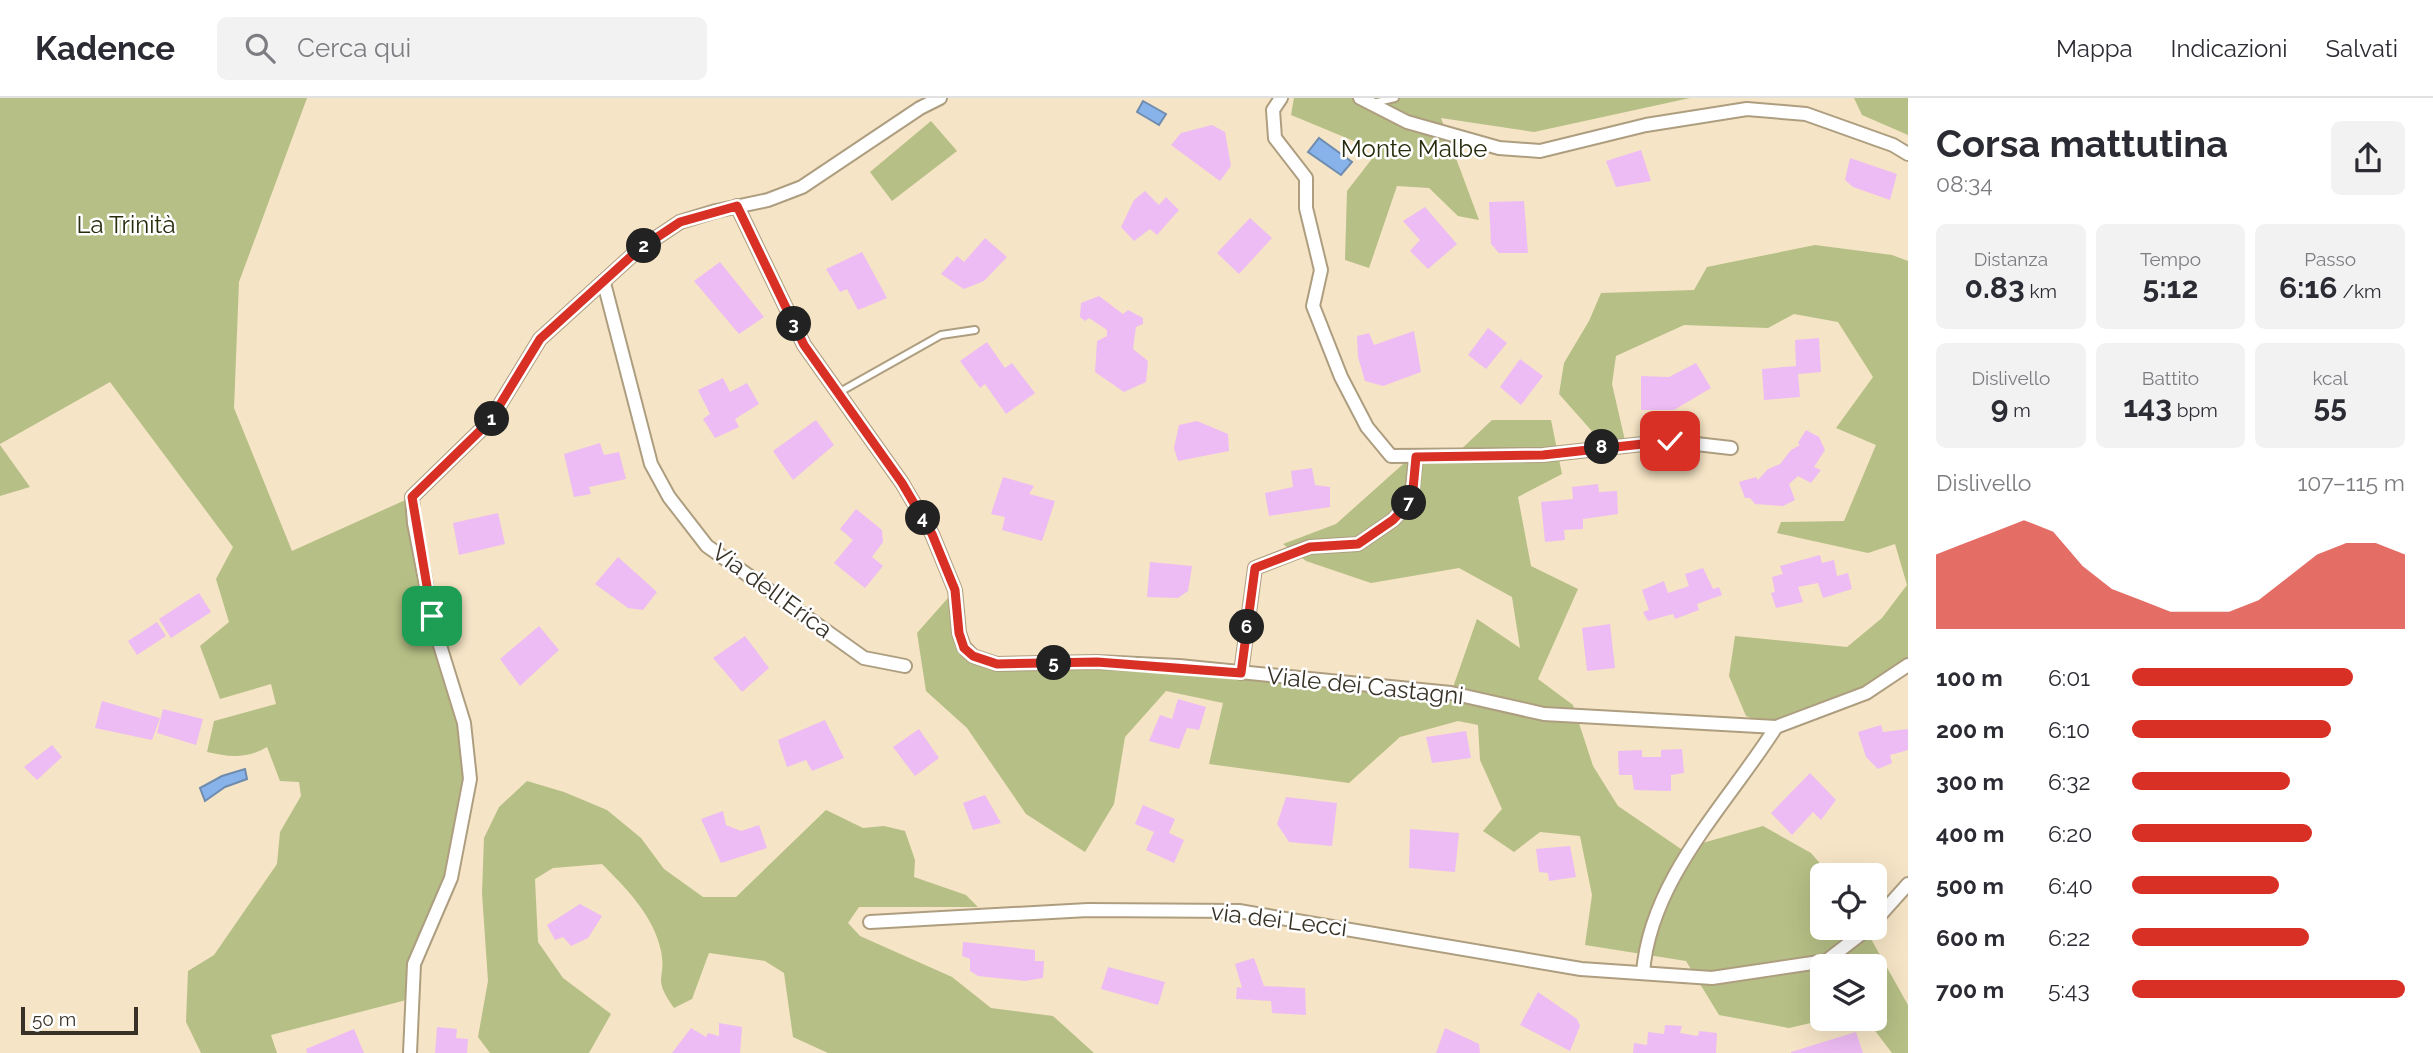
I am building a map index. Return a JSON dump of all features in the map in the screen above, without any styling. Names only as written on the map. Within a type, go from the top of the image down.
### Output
[{"type":"street","points":[[410,1053],[414,964],[451,878],[470,779],[464,723],[435,626],[414,523],[412,497],[490,421],[540,339],[638,250],[680,222],[768,200],[802,187],[920,108],[940,98]]},
{"type":"street","points":[[1281,98],[1273,110],[1275,138],[1306,178],[1306,208],[1321,270],[1313,306],[1341,377],[1367,427],[1391,456],[1543,455],[1670,441],[1731,448]]},
{"type":"street","points":[[1366,101],[1407,122],[1499,148],[1540,151],[1646,125],[1747,109],[1806,114],[1893,145],[1908,155]]},
{"type":"street","name":"Viale dei Castagni","points":[[737,206],[804,345],[836,394],[902,483],[932,534],[955,590],[959,633],[964,648],[973,656],[997,664],[1097,662],[1451,693],[1544,714],[1776,727]]},
{"type":"street","name":"Via dell'Erica","points":[[604,283],[651,464],[669,497],[707,546],[864,658],[905,666]]},
{"type":"street","points":[[1241,673],[1255,568],[1310,547],[1358,544],[1393,520],[1412,500],[1416,457]]},
{"type":"street","points":[[1853,940],[1826,961],[1712,978],[1643,973],[1645,948],[1670,883],[1776,727],[1866,693],[1908,665]]},
{"type":"street","points":[[1887,907],[1908,884]]},
{"type":"street","name":"via dei Lecci","points":[[870,922],[1088,910],[1239,911],[1581,969],[1643,973]]},
{"type":"lane","points":[[1366,101],[1395,98]]},
{"type":"lane","points":[[836,394],[941,335],[975,330]]},
{"type":"green space","name":"La Trinità","points":[[0,98],[307,98],[239,282],[234,408],[292,551],[412,497],[432,616],[464,723],[468,786],[451,878],[414,964],[414,998],[271,1035],[277,1053],[201,1053],[186,1022],[188,971],[214,955],[277,864],[280,832],[301,796],[299,782],[280,781],[267,747],[252,754],[238,756],[207,752],[214,721],[276,704],[271,684],[220,699],[200,646],[229,622],[216,579],[233,547],[110,382],[0,444]]},
{"type":"green space","name":"Monte Malbe","points":[[1294,98],[1690,98],[1534,132],[1441,118],[1479,220],[1458,216],[1429,188],[1397,186],[1369,268],[1345,260],[1347,191],[1378,151],[1291,115]]},
{"type":"green space","points":[[1854,98],[1908,98],[1908,135],[1862,115]]},
{"type":"green space","points":[[931,121],[957,151],[892,201],[870,172]]},
{"type":"green space","points":[[1815,245],[1892,255],[1908,261],[1908,665],[1897,674],[1776,727],[1746,716],[1729,676],[1735,636],[1847,647],[1882,618],[1907,585],[1895,544],[1868,553],[1777,533],[1781,522],[1844,521],[1876,445],[1836,428],[1873,377],[1838,322],[1794,314],[1768,328],[1684,325],[1616,356],[1612,384],[1626,445],[1606,447],[1559,394],[1564,363],[1589,321],[1601,293],[1694,290],[1707,267]]},
{"type":"green space","points":[[1492,420],[1551,420],[1562,474],[1518,497],[1531,566],[1578,589],[1538,679],[1573,705],[1593,766],[1618,806],[1681,849],[1763,826],[1811,853],[1820,863],[1810,863],[1810,940],[1872,940],[1879,954],[1810,954],[1810,1023],[1789,1028],[1719,1015],[1686,961],[1585,945],[1592,895],[1580,836],[1540,832],[1514,852],[1483,831],[1502,809],[1480,760],[1478,725],[1458,721],[1400,737],[1349,783],[1209,764],[1223,703],[1166,691],[1125,737],[1114,804],[1085,852],[1026,814],[967,728],[926,691],[917,633],[955,590],[964,647],[997,664],[1097,662],[1451,693],[1477,619],[1520,648],[1512,597],[1459,568],[1371,583],[1306,561],[1283,544],[1336,524],[1411,457],[1453,457]]},
{"type":"green space","points":[[0,445],[30,487],[0,496]]},
{"type":"green space","points":[[527,781],[564,792],[607,810],[641,838],[664,869],[703,897],[736,897],[826,810],[863,828],[884,826],[905,831],[915,860],[914,877],[966,895],[978,907],[859,907],[848,923],[860,936],[952,977],[991,1008],[1053,1016],[1094,1053],[828,1053],[793,1037],[784,973],[765,961],[709,953],[692,999],[674,1008],[661,984],[661,951],[646,914],[602,864],[553,868],[535,879],[538,942],[563,978],[611,1014],[589,1053],[490,1053],[478,1037],[488,981],[482,893],[484,838],[499,807]]},
{"type":"green space","points":[[1887,968],[1908,1005],[1908,1053],[1892,1053],[1875,1031],[1887,1031]]},
{"type":"water","points":[[1143,101],[1166,114],[1159,125],[1137,112]]},
{"type":"water","points":[[1319,138],[1352,162],[1341,175],[1308,152]]},
{"type":"water","points":[[245,769],[247,779],[225,787],[205,801],[200,788],[222,776]]},
{"type":"building","points":[[1212,125],[1225,132],[1231,166],[1220,181],[1171,145],[1181,133]]},
{"type":"building","points":[[1641,150],[1651,181],[1616,187],[1606,161]]},
{"type":"building","points":[[1850,158],[1897,174],[1890,200],[1853,187],[1845,180]]},
{"type":"building","points":[[1145,191],[1159,205],[1166,197],[1179,210],[1157,235],[1150,229],[1134,241],[1121,227],[1134,200]]},
{"type":"building","points":[[1524,201],[1528,253],[1499,253],[1491,244],[1489,202]]},
{"type":"building","points":[[1425,207],[1457,244],[1428,269],[1410,251],[1420,240],[1403,221]]},
{"type":"building","points":[[1250,218],[1272,238],[1239,274],[1217,253]]},
{"type":"building","points":[[985,238],[1007,257],[984,281],[964,289],[941,274],[957,256],[964,262]]},
{"type":"building","points":[[862,252],[887,298],[858,310],[847,289],[840,292],[826,269]]},
{"type":"building","points":[[720,262],[764,317],[739,334],[694,281]]},
{"type":"building","points":[[1099,296],[1123,314],[1128,310],[1143,318],[1143,324],[1136,327],[1133,349],[1148,361],[1146,382],[1124,392],[1095,372],[1097,341],[1107,336],[1107,330],[1089,318],[1085,321],[1080,317],[1081,303]]},
{"type":"building","points":[[1488,328],[1507,343],[1486,369],[1468,355]]},
{"type":"building","points":[[1414,331],[1421,372],[1383,386],[1365,381],[1358,357],[1357,336],[1369,333],[1374,345]]},
{"type":"building","points":[[1819,338],[1821,372],[1798,374],[1800,397],[1764,400],[1762,369],[1796,366],[1795,340]]},
{"type":"building","points":[[987,342],[1005,368],[1012,363],[1035,393],[1006,414],[985,384],[980,388],[960,361]]},
{"type":"building","points":[[1520,359],[1543,376],[1521,405],[1500,387]]},
{"type":"building","points":[[1696,363],[1711,388],[1674,410],[1641,410],[1641,376],[1669,377]]},
{"type":"building","points":[[723,378],[730,392],[747,383],[759,404],[735,419],[739,427],[715,438],[703,419],[710,414],[698,390]]},
{"type":"building","points":[[816,420],[834,445],[793,480],[773,451]]},
{"type":"building","points":[[1197,421],[1228,434],[1229,451],[1178,461],[1174,448],[1179,425]]},
{"type":"building","points":[[1806,430],[1819,437],[1825,450],[1814,467],[1821,470],[1811,483],[1798,476],[1789,484],[1795,500],[1783,506],[1755,504],[1750,498],[1745,498],[1739,482],[1756,477],[1758,480],[1768,469],[1780,464],[1791,450],[1800,445],[1798,443]]},
{"type":"building","points":[[600,443],[604,455],[619,452],[626,479],[589,487],[591,494],[574,497],[564,454]]},
{"type":"building","points":[[1312,468],[1315,485],[1330,487],[1330,507],[1269,516],[1265,493],[1293,487],[1291,471]]},
{"type":"building","points":[[1003,477],[1034,486],[1029,494],[1055,501],[1042,541],[1002,530],[1005,517],[991,514]]},
{"type":"building","points":[[1598,484],[1599,492],[1617,491],[1618,514],[1583,519],[1583,529],[1564,530],[1565,540],[1545,542],[1541,502],[1573,499],[1572,487]]},
{"type":"building","points":[[856,509],[882,530],[883,542],[872,557],[883,566],[865,588],[834,563],[853,540],[840,529]]},
{"type":"building","points":[[498,513],[505,544],[459,555],[453,523]]},
{"type":"building","points":[[1820,555],[1822,563],[1834,560],[1837,576],[1848,573],[1852,589],[1823,598],[1818,583],[1798,587],[1803,602],[1776,608],[1771,593],[1775,592],[1772,577],[1783,574],[1780,566]]},
{"type":"building","points":[[618,557],[657,592],[643,610],[628,608],[595,584]]},
{"type":"building","points":[[1150,562],[1192,566],[1188,591],[1178,598],[1147,597]]},
{"type":"building","points":[[1703,568],[1713,589],[1719,587],[1722,595],[1697,604],[1699,610],[1675,619],[1673,614],[1648,621],[1643,612],[1649,610],[1642,590],[1664,581],[1668,593],[1689,586],[1685,574]]},
{"type":"building","points":[[199,593],[211,612],[171,638],[159,619]]},
{"type":"building","points":[[157,622],[166,636],[137,655],[128,641]]},
{"type":"building","points":[[1610,624],[1615,668],[1587,671],[1582,628]]},
{"type":"building","points":[[539,626],[559,650],[520,686],[500,659]]},
{"type":"building","points":[[745,636],[769,668],[742,692],[713,658]]},
{"type":"building","points":[[1178,699],[1206,707],[1199,730],[1187,728],[1179,749],[1149,741],[1160,715],[1172,719]]},
{"type":"building","points":[[102,701],[160,718],[152,740],[95,728]]},
{"type":"building","points":[[163,709],[203,719],[196,745],[157,733]]},
{"type":"building","points":[[825,720],[844,758],[812,771],[806,760],[787,767],[778,740]]},
{"type":"building","points":[[1881,725],[1883,732],[1908,729],[1908,750],[1890,755],[1892,763],[1878,769],[1866,757],[1858,732]]},
{"type":"building","points":[[919,729],[939,758],[915,776],[893,747]]},
{"type":"building","points":[[1466,731],[1471,758],[1432,763],[1426,737]]},
{"type":"building","points":[[52,745],[62,757],[37,780],[24,767]]},
{"type":"building","points":[[1682,749],[1684,773],[1671,775],[1671,791],[1634,790],[1632,775],[1619,775],[1618,751],[1642,750],[1642,757],[1661,757],[1661,750]]},
{"type":"building","points":[[1810,773],[1836,800],[1821,820],[1813,812],[1792,835],[1771,813]]},
{"type":"building","points":[[985,795],[1001,823],[973,830],[963,803]]},
{"type":"building","points":[[1286,797],[1337,803],[1332,846],[1289,842],[1277,824]]},
{"type":"building","points":[[1143,805],[1175,819],[1169,833],[1184,840],[1174,863],[1146,850],[1154,832],[1135,824]]},
{"type":"building","points":[[723,811],[726,825],[741,831],[759,825],[767,848],[721,863],[701,819]]},
{"type":"building","points":[[1410,829],[1459,833],[1455,872],[1409,868]]},
{"type":"building","points":[[1570,846],[1576,877],[1549,881],[1548,873],[1539,872],[1536,849]]},
{"type":"building","points":[[580,904],[602,916],[588,938],[571,946],[563,937],[555,940],[547,925]]},
{"type":"building","points":[[963,942],[1035,950],[1035,961],[1044,961],[1043,978],[1025,981],[978,976],[970,971],[970,959],[962,956]]},
{"type":"building","points":[[1254,958],[1264,986],[1305,988],[1306,1015],[1272,1013],[1271,1001],[1236,999],[1237,987],[1242,988],[1235,964]]},
{"type":"building","points":[[1108,967],[1165,982],[1158,1005],[1101,989]]},
{"type":"building","points":[[1538,992],[1577,1019],[1580,1026],[1570,1051],[1520,1025]]},
{"type":"building","points":[[719,1023],[742,1027],[740,1053],[672,1053],[691,1028],[706,1037],[708,1033],[719,1036]]},
{"type":"building","points":[[1665,1025],[1682,1026],[1680,1033],[1698,1036],[1699,1031],[1717,1033],[1716,1053],[1633,1053],[1634,1043],[1647,1045],[1648,1032],[1664,1034]]},
{"type":"building","points":[[437,1027],[457,1029],[456,1038],[468,1039],[467,1053],[435,1053]]},
{"type":"building","points":[[1445,1028],[1479,1044],[1480,1053],[1436,1053]]},
{"type":"building","points":[[354,1029],[364,1053],[307,1053],[306,1049]]},
{"type":"building","points":[[1856,1032],[1863,1053],[1791,1053],[1791,1052]]},
{"type":"route","points":[[432,616],[414,523],[412,497],[490,421],[540,339],[638,250],[680,222],[737,206],[804,345],[836,394],[902,483],[932,534],[955,590],[959,633],[964,648],[973,656],[997,664],[1097,662],[1179,666],[1241,673],[1255,568],[1310,547],[1358,544],[1393,520],[1412,500],[1416,457],[1543,455],[1670,441]]}]
